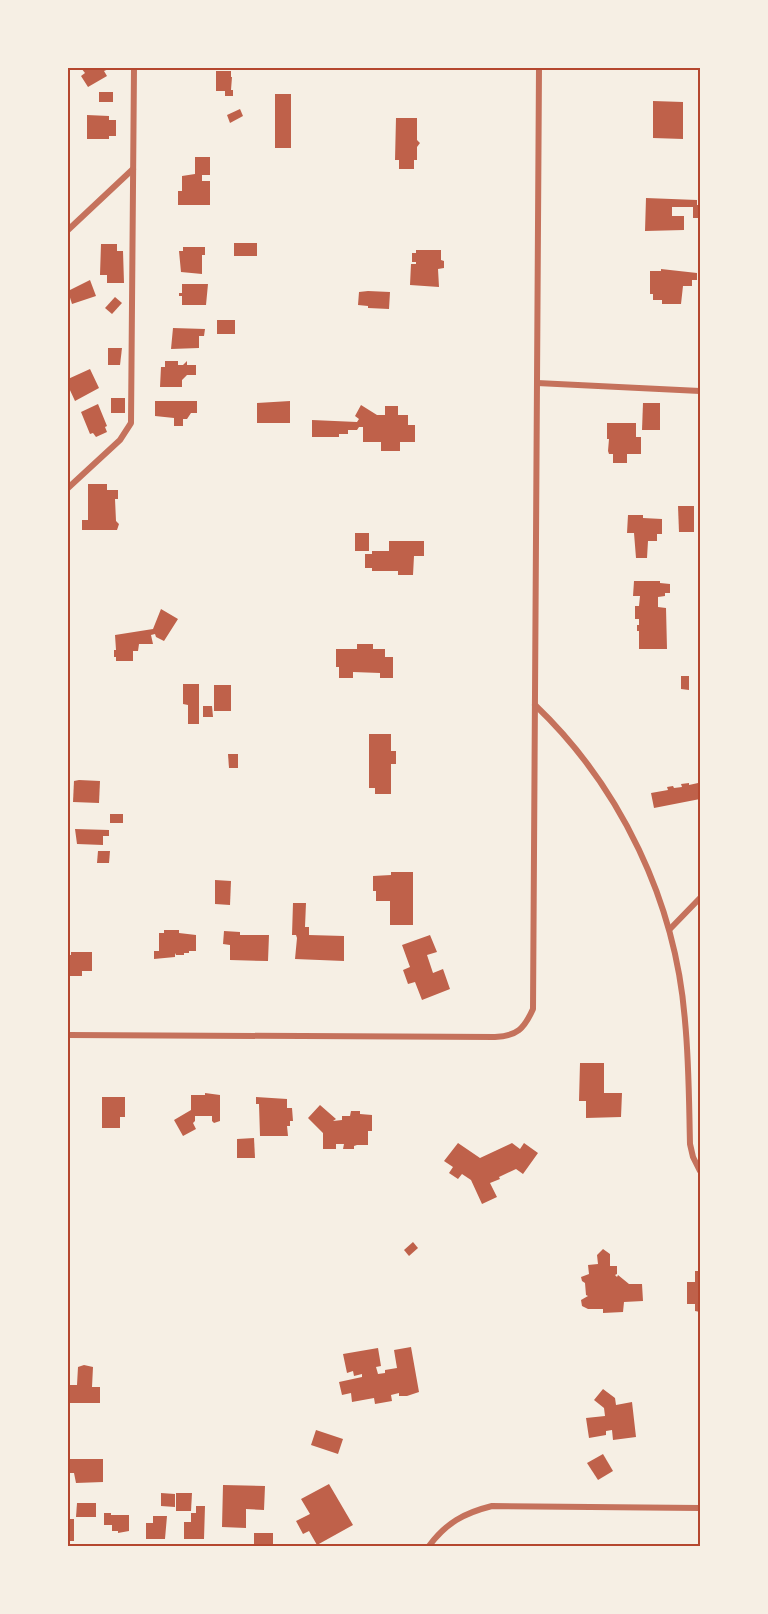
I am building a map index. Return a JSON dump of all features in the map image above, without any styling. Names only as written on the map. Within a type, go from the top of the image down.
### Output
[{"type":"street","points":[[68,488],[120,440],[131,423],[134,68]]},
{"type":"street","points":[[68,1035],[503,1037],[514,1034],[526,1023],[533,1009],[539,68]]},
{"type":"street","points":[[68,230],[133,169]]},
{"type":"street","points":[[537,382],[700,390]]},
{"type":"street","points":[[535,705],[558,727],[607,791],[636,841],[670,929],[685,1019],[690,1144],[700,1171]]},
{"type":"street","points":[[670,929],[700,898]]},
{"type":"street","points":[[429,1546],[448,1524],[458,1517],[492,1506],[700,1508]]},
{"type":"building","points":[[81,68],[111,68],[104,71],[107,76],[88,87],[81,76],[85,73]]},
{"type":"building","points":[[216,71],[231,71],[233,96],[225,96],[225,91],[216,91]]},
{"type":"building","points":[[99,92],[113,92],[113,102],[99,102]]},
{"type":"building","points":[[275,94],[291,94],[291,148],[275,148]]},
{"type":"building","points":[[653,101],[683,102],[683,139],[653,138]]},
{"type":"building","points":[[240,109],[243,116],[230,123],[227,115]]},
{"type":"building","points":[[87,115],[109,116],[109,120],[116,120],[116,136],[109,136],[109,139],[87,139]]},
{"type":"building","points":[[396,118],[417,118],[417,140],[420,143],[417,147],[417,160],[414,160],[414,169],[399,169],[399,160],[395,160]]},
{"type":"building","points":[[195,157],[210,157],[210,175],[202,175],[202,181],[210,181],[210,205],[178,205],[178,191],[182,191],[182,176],[195,174]]},
{"type":"building","points":[[646,198],[697,200],[697,205],[700,205],[700,218],[693,218],[693,207],[672,207],[672,216],[684,216],[684,230],[645,231]]},
{"type":"building","points":[[234,243],[257,243],[257,256],[234,256]]},
{"type":"building","points":[[101,244],[117,244],[117,251],[123,251],[124,283],[107,283],[107,275],[100,275]]},
{"type":"building","points":[[183,247],[205,247],[205,255],[202,255],[202,274],[181,272],[179,251],[183,251]]},
{"type":"building","points":[[416,250],[441,250],[444,268],[438,269],[439,287],[410,285],[411,264],[416,264],[412,262],[412,253],[416,253]]},
{"type":"building","points":[[661,269],[697,273],[697,280],[692,280],[692,286],[683,286],[681,304],[662,304],[662,300],[653,300],[653,294],[650,294],[650,271],[661,271]]},
{"type":"building","points":[[90,280],[96,296],[72,304],[68,291]]},
{"type":"building","points":[[182,284],[208,284],[206,305],[182,305],[182,296],[179,296],[179,293],[182,293]]},
{"type":"building","points":[[359,292],[390,292],[389,309],[358,305]]},
{"type":"building","points":[[115,297],[122,303],[112,314],[105,308]]},
{"type":"building","points":[[217,320],[235,320],[235,334],[217,334]]},
{"type":"building","points":[[173,328],[205,329],[204,336],[199,336],[199,348],[171,349]]},
{"type":"building","points":[[108,348],[122,348],[120,365],[108,365]]},
{"type":"building","points":[[165,361],[178,361],[178,365],[183,365],[187,361],[187,365],[196,365],[196,375],[187,375],[182,380],[182,387],[160,387],[161,367],[165,367]]},
{"type":"building","points":[[90,369],[99,388],[75,401],[68,389],[68,379]]},
{"type":"building","points":[[111,398],[125,398],[125,413],[111,413]]},
{"type":"building","points":[[155,401],[197,401],[197,413],[191,413],[187,419],[183,419],[183,426],[174,426],[174,418],[155,416]]},
{"type":"building","points":[[290,401],[290,423],[257,423],[257,403]]},
{"type":"building","points":[[643,403],[660,403],[660,430],[642,430]]},
{"type":"building","points":[[98,404],[107,426],[105,427],[107,432],[96,437],[93,433],[90,434],[81,412]]},
{"type":"building","points":[[361,405],[377,415],[385,415],[385,406],[398,406],[398,415],[408,415],[408,425],[415,425],[415,442],[400,442],[400,451],[381,451],[381,442],[363,442],[363,427],[348,430],[348,434],[339,434],[339,437],[312,437],[312,420],[357,422],[359,419],[355,416]]},
{"type":"building","points":[[607,423],[636,423],[636,437],[641,437],[641,454],[627,454],[627,463],[613,463],[613,454],[609,454],[608,451]]},
{"type":"building","points":[[88,484],[107,484],[107,490],[118,490],[118,499],[115,499],[116,521],[119,524],[117,530],[82,530],[82,520],[88,520]]},
{"type":"building","points":[[678,506],[694,506],[694,532],[679,532]]},
{"type":"building","points":[[628,515],[662,519],[662,534],[657,534],[657,541],[648,541],[647,558],[636,558],[634,533],[627,533]]},
{"type":"building","points":[[355,533],[369,533],[369,551],[355,551]]},
{"type":"building","points":[[389,541],[424,541],[424,556],[414,556],[413,575],[398,575],[398,571],[372,571],[372,568],[365,568],[365,554],[372,554],[372,551],[389,551]]},
{"type":"building","points":[[634,581],[660,581],[660,583],[670,584],[670,593],[658,597],[658,607],[666,608],[667,649],[639,649],[637,625],[639,625],[639,619],[635,619],[635,606],[639,606],[640,596],[633,596]]},
{"type":"building","points":[[161,609],[178,619],[164,641],[155,634],[151,635],[153,644],[139,644],[138,651],[133,651],[133,661],[116,661],[114,657],[115,635],[153,629]]},
{"type":"building","points":[[357,644],[373,644],[373,649],[385,649],[385,657],[393,657],[393,678],[380,678],[380,673],[353,672],[353,678],[339,678],[339,667],[336,667],[336,649],[357,649]]},
{"type":"building","points":[[681,676],[689,676],[689,690],[681,689]]},
{"type":"building","points":[[183,684],[199,684],[199,724],[188,724],[188,705],[183,704]]},
{"type":"building","points":[[214,685],[231,685],[231,711],[214,711]]},
{"type":"building","points":[[203,706],[212,706],[213,717],[203,717]]},
{"type":"building","points":[[369,734],[391,734],[391,751],[396,751],[396,764],[391,764],[391,794],[375,794],[375,788],[369,788]]},
{"type":"building","points":[[228,754],[238,754],[238,768],[229,768]]},
{"type":"building","points":[[74,781],[100,781],[99,803],[73,802]]},
{"type":"building","points":[[689,783],[689,785],[698,783],[700,799],[654,808],[651,793],[668,790],[667,787],[682,787],[681,784]]},
{"type":"building","points":[[110,814],[123,814],[123,823],[110,823]]},
{"type":"building","points":[[75,829],[109,830],[109,836],[103,836],[103,845],[77,844]]},
{"type":"building","points":[[98,851],[110,851],[109,863],[97,863]]},
{"type":"building","points":[[391,872],[413,872],[413,925],[390,925],[390,901],[376,901],[373,876],[391,875]]},
{"type":"building","points":[[215,880],[231,881],[230,905],[215,904]]},
{"type":"building","points":[[293,903],[306,903],[305,927],[309,927],[309,935],[344,936],[344,961],[295,959],[297,938],[296,935],[292,935]]},
{"type":"building","points":[[164,930],[179,930],[179,933],[196,935],[196,951],[189,951],[184,955],[175,953],[175,957],[154,959],[154,951],[159,951],[159,933],[164,933]]},
{"type":"building","points":[[224,931],[240,932],[240,935],[269,935],[268,961],[230,960],[230,945],[223,944]]},
{"type":"building","points":[[430,935],[437,952],[427,955],[433,973],[443,969],[450,989],[422,1000],[415,982],[408,984],[403,970],[410,967],[402,945]]},
{"type":"building","points":[[71,952],[92,952],[92,971],[82,971],[82,976],[70,976],[68,955],[71,955]]},
{"type":"building","points":[[580,1063],[604,1063],[604,1093],[622,1093],[621,1117],[586,1118],[586,1101],[579,1101]]},
{"type":"building","points":[[205,1093],[220,1095],[220,1121],[214,1123],[212,1116],[195,1116],[193,1123],[196,1129],[183,1136],[174,1120],[191,1110],[191,1095],[205,1095]]},
{"type":"building","points":[[102,1097],[125,1097],[125,1117],[120,1117],[120,1128],[102,1128]]},
{"type":"building","points":[[256,1097],[287,1099],[287,1108],[292,1108],[293,1121],[290,1121],[290,1126],[287,1126],[288,1136],[260,1136],[259,1104],[256,1104]]},
{"type":"building","points":[[320,1105],[336,1119],[333,1121],[342,1120],[342,1116],[350,1116],[351,1111],[372,1115],[372,1131],[368,1131],[368,1145],[343,1149],[344,1144],[336,1144],[336,1149],[323,1149],[323,1133],[308,1118]]},
{"type":"building","points":[[254,1138],[255,1158],[237,1158],[237,1139]]},
{"type":"building","points":[[458,1143],[480,1158],[512,1143],[520,1149],[524,1143],[538,1153],[523,1174],[516,1169],[490,1183],[497,1197],[482,1204],[471,1180],[462,1174],[458,1179],[449,1173],[453,1167],[444,1161]]},
{"type":"building","points":[[413,1242],[418,1248],[409,1256],[404,1250]]},
{"type":"building","points":[[603,1249],[610,1254],[610,1266],[617,1266],[615,1275],[617,1277],[618,1275],[629,1284],[642,1284],[643,1301],[624,1302],[623,1312],[603,1313],[603,1309],[588,1309],[582,1306],[581,1300],[588,1296],[581,1277],[589,1274],[588,1265],[598,1264],[597,1255]]},
{"type":"building","points":[[695,1271],[700,1271],[700,1312],[695,1311],[695,1304],[687,1304],[687,1282],[695,1282]]},
{"type":"building","points":[[411,1347],[419,1392],[407,1396],[399,1396],[399,1393],[391,1395],[392,1401],[375,1404],[374,1398],[352,1402],[351,1393],[342,1395],[339,1382],[362,1377],[362,1374],[354,1376],[353,1371],[347,1373],[343,1354],[378,1348],[381,1366],[376,1367],[378,1374],[397,1368],[394,1350]]},
{"type":"building","points":[[84,1365],[93,1367],[92,1387],[100,1387],[100,1403],[68,1403],[70,1385],[77,1385],[78,1367]]},
{"type":"building","points":[[603,1389],[615,1398],[616,1405],[632,1402],[636,1437],[613,1440],[612,1430],[606,1431],[606,1435],[589,1438],[586,1418],[605,1416],[604,1408],[594,1400]]},
{"type":"building","points":[[316,1430],[343,1439],[338,1454],[311,1445]]},
{"type":"building","points":[[603,1454],[613,1471],[598,1480],[587,1463]]},
{"type":"building","points":[[68,1459],[103,1459],[103,1482],[76,1483],[74,1473],[68,1473]]},
{"type":"building","points":[[329,1484],[353,1525],[317,1545],[309,1531],[303,1534],[296,1521],[310,1514],[301,1499]]},
{"type":"building","points":[[223,1485],[265,1486],[264,1510],[246,1509],[246,1528],[222,1527]]},
{"type":"building","points":[[161,1493],[175,1494],[175,1507],[161,1506]]},
{"type":"building","points":[[176,1493],[192,1493],[191,1511],[176,1511]]},
{"type":"building","points":[[77,1503],[96,1503],[96,1517],[76,1517]]},
{"type":"building","points":[[196,1506],[205,1506],[204,1539],[184,1539],[184,1522],[191,1522],[191,1513],[196,1513]]},
{"type":"building","points":[[104,1513],[129,1515],[129,1531],[118,1533],[118,1531],[112,1531],[112,1525],[104,1525]]},
{"type":"building","points":[[153,1516],[167,1516],[165,1539],[146,1539],[146,1523],[153,1523]]},
{"type":"building","points":[[68,1519],[74,1519],[74,1541],[68,1541]]},
{"type":"building","points":[[254,1533],[273,1533],[273,1546],[254,1546]]}]
